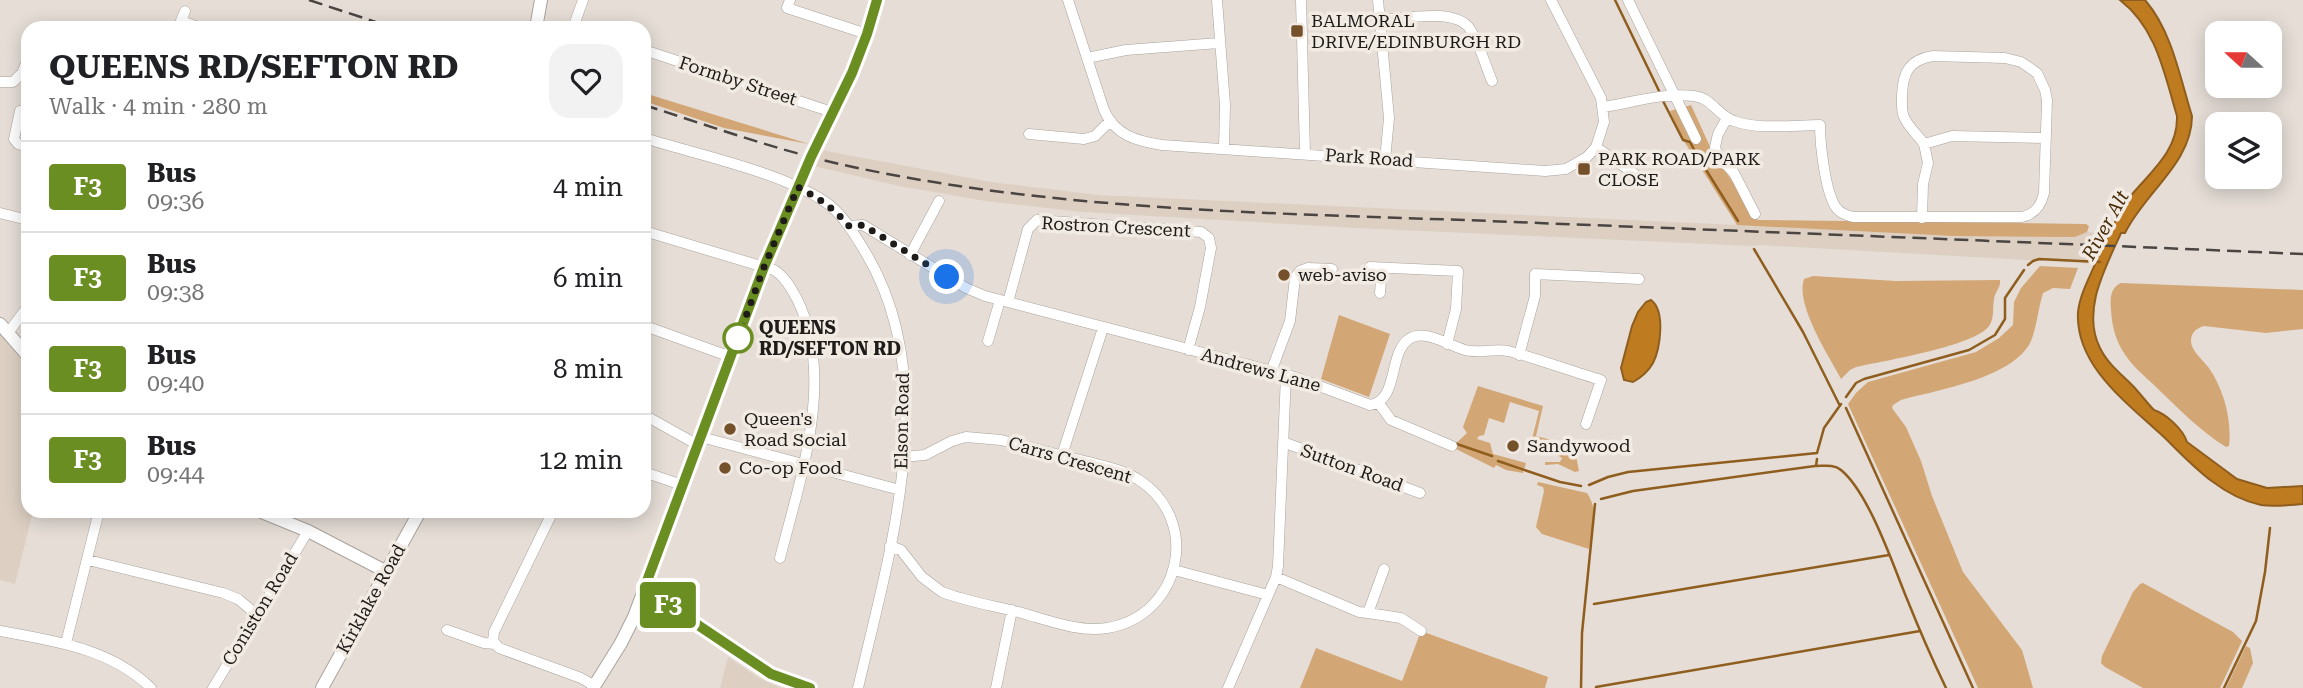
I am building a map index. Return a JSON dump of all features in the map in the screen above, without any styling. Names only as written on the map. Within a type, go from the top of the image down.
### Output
[{"type":"street","points":[[537,21],[541,0]]},
{"type":"street","points":[[577,21],[583,0]]},
{"type":"street","points":[[790,0],[787,8],[867,34]]},
{"type":"street","points":[[447,630],[484,643],[495,644],[502,650],[580,678],[594,687],[621,643],[644,589],[764,267],[811,157],[852,73],[877,0]]},
{"type":"street","points":[[1029,134],[1084,139],[1095,136],[1109,122],[1069,0]]},
{"type":"street","points":[[1217,0],[1224,149]]},
{"type":"street","points":[[1301,0],[1305,153]]},
{"type":"street","points":[[1378,0],[1389,118],[1385,160]]},
{"type":"street","points":[[1551,0],[1601,98],[1604,122],[1596,147],[1637,174]]},
{"type":"street","points":[[1628,0],[1696,139]]},
{"type":"street","points":[[1380,20],[1448,16],[1463,21],[1471,30],[1492,81]]},
{"type":"street","points":[[1087,58],[1126,50],[1219,43]]},
{"type":"street","name":"Formby Street","points":[[651,52],[832,112]]},
{"type":"street","points":[[1603,107],[1673,96],[1696,96],[1712,103],[1727,118],[1747,125],[1820,125],[1820,146],[1832,200],[1840,212],[1853,217],[1922,218],[2029,215],[2038,207],[2044,193],[2047,100],[2045,90],[2029,66],[2004,58],[1933,56],[1914,62],[1904,76],[1903,114],[1924,144],[1928,163],[1923,184],[1922,218]]},
{"type":"street","points":[[0,82],[13,82],[21,74]]},
{"type":"street","points":[[20,111],[14,139],[21,145]]},
{"type":"street","points":[[1727,118],[1718,134],[1715,146],[1717,156],[1734,173],[1755,214]]},
{"type":"street","name":"Park Road","points":[[1109,122],[1126,136],[1149,143],[1545,171],[1566,169],[1579,163],[1596,147]]},
{"type":"street","points":[[1924,144],[1952,136],[2046,138]]},
{"type":"street","points":[[651,140],[798,187]]},
{"type":"street","name":"Elson Road","points":[[798,187],[837,211],[875,267],[888,296],[903,367],[905,416],[900,491],[858,688]]},
{"type":"street","points":[[909,255],[939,201]]},
{"type":"street","points":[[0,213],[21,218]]},
{"type":"street","name":"Rostron Crescent","points":[[1004,301],[1028,229],[1037,220],[1201,232],[1209,238],[1210,248],[1200,307],[1188,351]]},
{"type":"street","name":"Andrews Lane","points":[[849,226],[863,225],[967,288],[1004,301],[1318,384],[1370,404],[1378,402]]},
{"type":"street","points":[[651,233],[779,273],[800,306],[809,336],[813,415],[780,558]]},
{"type":"street","points":[[1370,267],[1458,271],[1456,309],[1447,344]]},
{"type":"street","points":[[1270,372],[1290,321],[1295,278],[1300,271],[1308,268],[1332,269]]},
{"type":"street","points":[[1380,293],[1382,268]]},
{"type":"street","points":[[1519,355],[1535,296],[1535,274],[1639,279]]},
{"type":"street","points":[[988,341],[1004,301]]},
{"type":"street","points":[[21,312],[4,328],[21,348]]},
{"type":"street","points":[[651,328],[731,357]]},
{"type":"street","points":[[1062,455],[1103,328]]},
{"type":"street","points":[[1452,446],[1391,420],[1378,402],[1386,394],[1406,341],[1421,335],[1473,351],[1499,350],[1519,355],[1601,380],[1586,424]]},
{"type":"street","points":[[1228,688],[1276,577],[1286,375]]},
{"type":"street","points":[[651,418],[699,441],[900,491]]},
{"type":"street","name":"Carrs Crescent","points":[[902,457],[925,455],[952,441],[974,437],[1001,440],[1121,471],[1139,480],[1155,493],[1167,510],[1177,549],[1174,569]]},
{"type":"street","name":"Sutton Road","points":[[1283,442],[1420,493]]},
{"type":"street","points":[[651,474],[682,485]]},
{"type":"street","points":[[66,643],[97,518]]},
{"type":"street","points":[[277,518],[308,531],[385,571]]},
{"type":"street","name":"Kirklake Road","points":[[322,688],[416,518]]},
{"type":"street","points":[[495,644],[494,632],[550,518]]},
{"type":"street","name":"Coniston Road","points":[[213,688],[308,531]]},
{"type":"street","points":[[890,546],[901,550],[922,577],[942,592],[1080,628],[1116,627],[1135,619],[1152,606],[1166,589],[1174,569],[1268,595]]},
{"type":"street","points":[[88,560],[223,593],[238,600],[256,614]]},
{"type":"street","points":[[1368,613],[1384,569]]},
{"type":"street","points":[[1276,577],[1359,612],[1401,618],[1421,631]]},
{"type":"street","points":[[644,589],[771,674],[810,688]]},
{"type":"street","points":[[996,688],[1012,610]]},
{"type":"street","points":[[0,631],[66,643],[118,662],[150,688]]},
{"type":"shaded area","points":[[2120,0],[2145,0],[2154,12],[2169,40],[2192,116],[2190,133],[2176,163],[2133,218],[2125,233],[2121,233],[2103,274],[2094,304],[2093,319],[2100,348],[2110,363],[2154,410],[2178,427],[2187,442],[2237,479],[2267,488],[2303,486],[2303,504],[2261,505],[2233,495],[2221,487],[2197,469],[2107,383],[2085,350],[2079,332],[2078,312],[2086,284],[2123,207],[2157,167],[2174,139],[2176,128],[2177,116],[2158,53],[2143,24]]},
{"type":"shaded area","points":[[651,95],[809,144],[724,128],[651,103]]},
{"type":"shaded area","points":[[1691,105],[1712,151],[1758,220],[2089,226],[2087,232],[2075,237],[1954,236],[1737,225],[1682,138],[1670,111]]},
{"type":"shaded area","points":[[821,150],[991,182],[1098,195],[1737,225],[1758,220],[1831,221],[2110,233],[2095,264],[1082,212],[985,201],[899,186],[814,166]]},
{"type":"shaded area","points":[[2040,266],[2078,268],[2070,289],[2053,288],[2043,293],[2031,341],[2022,354],[2009,364],[1973,381],[1901,400],[1892,408],[1906,427],[1921,461],[1963,572],[2022,650],[2033,688],[1978,688],[1848,404],[1868,382],[1976,352],[1999,338],[2013,325],[2014,302],[2021,288]]},
{"type":"shaded area","points":[[1813,276],[1896,281],[2000,280],[2000,283],[1991,323],[1980,333],[1927,352],[1856,367],[1841,379],[1815,330],[1804,302],[1804,279]]},
{"type":"shaded area","points":[[2121,283],[2303,290],[2303,329],[2266,333],[2204,326],[2192,335],[2193,348],[2209,368],[2223,395],[2228,416],[2229,446],[2216,441],[2198,427],[2126,356],[2112,322],[2111,298],[2117,285]]},
{"type":"shaded area","points":[[1651,300],[1656,305],[1660,321],[1656,357],[1642,376],[1633,382],[1624,380],[1621,368],[1632,326],[1638,312]]},
{"type":"shaded area","points":[[1339,315],[1390,334],[1369,397],[1321,379]]},
{"type":"shaded area","points":[[0,333],[21,355],[21,518],[31,518],[15,584],[0,580]]},
{"type":"shaded area","points":[[1478,386],[1543,406],[1536,436],[1574,446],[1579,471],[1575,472],[1558,464],[1545,465],[1545,462],[1560,462],[1562,458],[1532,439],[1539,411],[1510,402],[1504,423],[1489,418],[1484,435],[1477,439],[1490,443],[1493,454],[1526,463],[1523,473],[1496,465],[1494,468],[1452,447],[1467,433],[1463,427]]},
{"type":"shaded area","points":[[1538,482],[1587,493],[1594,513],[1589,549],[1542,534],[1536,527],[1544,491],[1543,487],[1537,485]]},
{"type":"shaded area","points":[[2143,583],[2233,632],[2242,641],[2220,688],[2143,688],[2101,663],[2133,592]]},
{"type":"shaded area","points":[[1421,631],[1548,677],[1545,688],[1300,688],[1316,648],[1402,681]]},
{"type":"shaded area","points":[[2246,646],[2250,648],[2253,663],[2242,688],[2226,688]]},
{"type":"shaded area","points":[[728,657],[759,678],[781,688],[720,688]]},
{"type":"waterway","points":[[1615,0],[1661,95]]},
{"type":"waterway","points":[[1663,101],[1683,140],[1690,142],[1738,221]]},
{"type":"waterway","points":[[1754,249],[1803,332],[1840,406]]},
{"type":"waterway","name":"River Alt","points":[[2028,265],[2039,259],[2100,262]]},
{"type":"waterway","points":[[1846,397],[1856,383],[1864,379],[1969,350],[1995,335],[2005,319],[2005,298],[2024,270]]},
{"type":"waterway","points":[[1589,485],[1628,472],[1817,453],[1824,428],[1841,404]]},
{"type":"waterway","points":[[1846,408],[1973,688]]},
{"type":"waterway","points":[[1454,443],[1492,456]]},
{"type":"waterway","points":[[1817,459],[1816,466],[1832,466],[1841,470],[1861,495],[1879,530],[1946,688]]},
{"type":"waterway","points":[[1498,461],[1560,482],[1581,486]]},
{"type":"waterway","points":[[1601,499],[1633,491],[1815,466]]},
{"type":"waterway","points":[[1581,688],[1582,633],[1595,504]]},
{"type":"waterway","points":[[2224,688],[2256,621],[2270,528]]},
{"type":"waterway","points":[[1594,604],[1889,555]]},
{"type":"waterway","points":[[1596,687],[1920,631]]},
{"type":"railway","points":[[309,0],[373,21]]},
{"type":"railway","points":[[651,107],[774,147],[853,167],[1023,195],[1109,203],[1281,214],[2303,254]]},
{"type":"bus line","name":"F3","points":[[810,688],[771,674],[644,589],[764,267],[811,157],[852,73],[877,0]]},
{"type":"place","name":"BALMORAL DRIVE/EDINBURGH RD","points":[[1297,31]]},
{"type":"place","name":"PARK ROAD/PARK CLOSE","points":[[1584,169]]},
{"type":"place","name":"web-aviso","points":[[1284,275]]},
{"type":"place","name":"QUEENS RD/SEFTON RD","points":[[738,338]]},
{"type":"place","name":"Queen's Road Social","points":[[730,429]]},
{"type":"place","name":"Sandywood","points":[[1513,446]]},
{"type":"place","name":"Co-op Food","points":[[725,468]]},
{"type":"route","points":[[738,338],[798,187],[837,211],[849,226],[859,223],[863,225],[947,277]]}]
